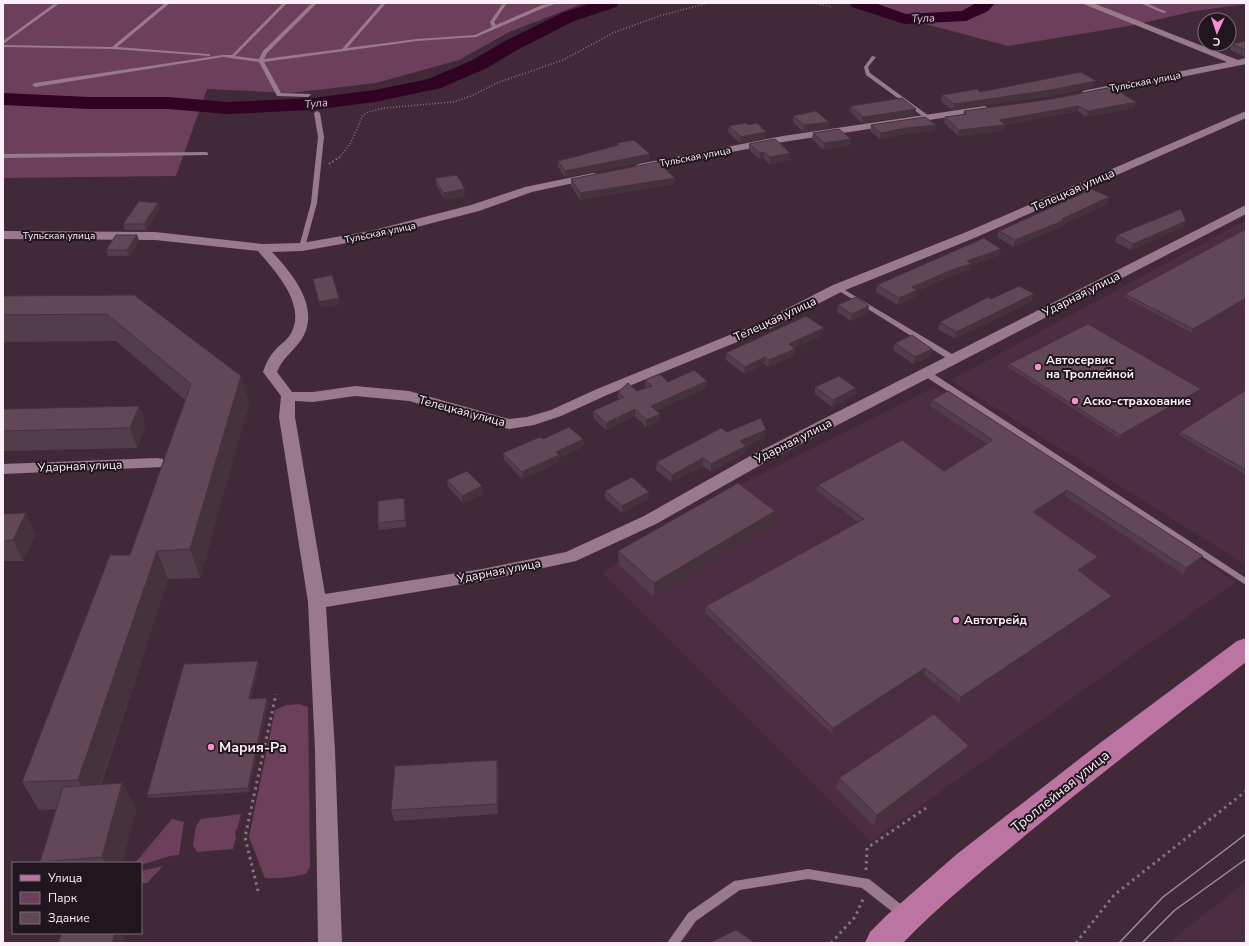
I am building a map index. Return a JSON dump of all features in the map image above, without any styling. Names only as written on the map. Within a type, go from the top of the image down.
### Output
[{"type":"main road","name":"Троллейная улица","points":[[881,943],[907,916],[979,855],[1110,750],[1246,648]]},
{"type":"street","points":[[1085,3],[1167,36],[1242,62]]},
{"type":"street","name":"Тульская улица","points":[[1073,96],[1242,62]]},
{"type":"street","name":"Тульская улица","points":[[629,169],[783,139],[996,108]]},
{"type":"street","name":"Телецкая улица","points":[[288,396],[313,397],[355,391],[409,396],[509,424],[529,422],[556,413],[602,392],[764,326],[838,288],[968,236],[1246,114]]},
{"type":"street","name":"Тульская улица","points":[[3,235],[155,236],[262,248],[302,247],[370,235],[475,208],[529,189],[606,174]]},
{"type":"street","name":"Ударная улица","points":[[317,602],[482,575],[570,557],[650,520],[758,459],[1246,209]]},
{"type":"street","points":[[262,248],[280,268],[290,284],[300,306],[301,320],[297,335],[277,357],[270,372],[288,396],[287,417],[317,602],[325,750],[330,943]]},
{"type":"street","name":"Ударная улица","points":[[3,468],[157,463]]},
{"type":"lane","points":[[3,43],[58,3]]},
{"type":"lane","points":[[113,48],[168,3]]},
{"type":"lane","points":[[35,85],[223,56],[233,56],[285,3]]},
{"type":"lane","points":[[261,61],[265,52],[315,3]]},
{"type":"lane","points":[[343,50],[384,3]]},
{"type":"lane","points":[[495,28],[492,22],[505,3]]},
{"type":"lane","points":[[3,46],[113,48],[223,56],[261,61],[417,40],[476,36],[544,6],[556,3]]},
{"type":"lane","points":[[1142,3],[1164,12]]},
{"type":"lane","points":[[874,57],[866,67],[868,74],[927,117]]},
{"type":"lane","points":[[261,61],[279,95],[308,95]]},
{"type":"lane","points":[[302,247],[314,203],[321,137],[317,112]]},
{"type":"lane","points":[[3,156],[206,154]]},
{"type":"lane","points":[[838,288],[954,358]]},
{"type":"lane","points":[[926,373],[1246,582]]},
{"type":"lane","points":[[673,943],[692,917],[738,885],[808,874],[865,882],[907,916]]},
{"type":"path","points":[[317,168],[336,162],[348,150],[363,115],[368,112],[384,108],[453,102],[472,96],[497,83],[563,60],[613,32],[660,16],[708,3]]},
{"type":"path","points":[[814,3],[832,7]]},
{"type":"path","points":[[258,891],[245,837],[272,706],[276,694]]},
{"type":"path","points":[[1076,943],[1114,895],[1246,792]]},
{"type":"shaded area","points":[[1246,220],[1246,565],[951,380]]},
{"type":"shaded area","points":[[934,387],[1236,582],[871,841],[603,573],[671,521]]},
{"type":"shaded area","points":[[1246,882],[1246,943],[1171,943],[1180,933]]},
{"type":"green space","points":[[3,3],[584,3],[509,32],[459,60],[376,83],[290,93],[207,89],[176,176],[3,178]]},
{"type":"green space","points":[[847,3],[1246,4],[1195,11],[1129,26],[1008,46]]},
{"type":"green space","points":[[299,704],[308,707],[310,866],[306,874],[286,878],[265,878],[249,837],[275,710],[286,705]]},
{"type":"green space","points":[[241,814],[235,833],[236,838],[233,849],[197,852],[193,845],[196,826],[201,819]]},
{"type":"green space","points":[[172,819],[184,822],[179,855],[170,856],[142,865],[142,862],[136,862]]},
{"type":"green space","points":[[163,866],[147,883],[142,883],[142,871]]},
{"type":"building","points":[[1246,41],[1246,50],[1237,46],[1237,43]]},
{"type":"building","points":[[1081,72],[1096,81],[1051,90],[954,104],[942,95],[977,89],[980,92]]},
{"type":"building","points":[[1107,88],[1112,91],[1117,90],[1136,102],[1088,111],[1079,106],[1000,120],[1005,125],[959,130],[945,117],[967,114],[964,111],[1052,99]]},
{"type":"building","points":[[902,98],[916,109],[863,117],[851,106]]},
{"type":"building","points":[[816,111],[829,122],[804,125],[793,116]]},
{"type":"building","points":[[925,117],[936,125],[906,128],[881,133],[871,125]]},
{"type":"building","points":[[746,123],[748,125],[757,123],[766,132],[741,137],[729,126]]},
{"type":"building","points":[[839,129],[851,139],[824,143],[813,133]]},
{"type":"building","points":[[775,139],[790,153],[770,157],[764,152],[760,153],[749,144]]},
{"type":"building","points":[[634,140],[650,154],[565,171],[558,161],[619,145],[617,143]]},
{"type":"building","points":[[658,162],[675,178],[580,193],[571,179]]},
{"type":"building","points":[[457,175],[465,189],[443,193],[435,178]]},
{"type":"building","points":[[1092,189],[1109,197],[1062,219],[1065,220],[1015,240],[999,231]]},
{"type":"building","points":[[139,201],[158,203],[144,224],[123,224]]},
{"type":"building","points":[[1181,209],[1186,221],[1133,244],[1117,235]]},
{"type":"building","points":[[1246,229],[1246,298],[1193,329],[1125,294]]},
{"type":"building","points":[[116,235],[137,235],[127,250],[106,250]]},
{"type":"building","points":[[984,238],[1001,249],[967,261],[971,264],[954,269],[912,287],[917,290],[899,298],[877,285]]},
{"type":"building","points":[[332,275],[339,298],[319,302],[313,279]]},
{"type":"building","points":[[1019,286],[1034,294],[956,332],[940,322],[988,297],[991,299]]},
{"type":"building","points":[[134,295],[241,376],[190,549],[157,551],[78,780],[22,782],[110,555],[130,555],[191,384],[107,314],[3,315],[3,296]]},
{"type":"building","points":[[856,297],[869,306],[852,314],[838,305]]},
{"type":"building","points":[[806,316],[824,328],[789,344],[795,349],[769,360],[765,357],[745,367],[726,353]]},
{"type":"building","points":[[1088,324],[1201,389],[1120,435],[1009,364]]},
{"type":"building","points":[[912,335],[932,349],[915,357],[895,343]]},
{"type":"building","points":[[694,370],[707,381],[651,406],[660,414],[646,420],[635,409],[606,423],[593,411],[624,397],[618,392],[628,383],[637,391],[652,386],[645,380],[660,374],[668,382]]},
{"type":"building","points":[[839,376],[856,388],[833,400],[815,387]]},
{"type":"building","points":[[1246,390],[1246,470],[1180,432]]},
{"type":"building","points":[[948,391],[1203,556],[1186,568],[1067,490],[1033,512],[1098,557],[1078,570],[1112,596],[961,697],[925,668],[833,728],[706,606],[864,519],[818,485],[902,440],[944,471],[993,440],[932,400]]},
{"type":"building","points":[[139,406],[130,428],[3,431],[3,409]]},
{"type":"building","points":[[761,418],[766,430],[740,441],[746,446],[711,464],[703,458],[672,475],[657,462],[721,428],[727,432]]},
{"type":"building","points":[[569,427],[583,439],[556,452],[559,455],[522,472],[503,453],[540,437],[543,439]]},
{"type":"building","points":[[467,471],[482,486],[462,496],[447,480]]},
{"type":"building","points":[[632,477],[649,492],[622,506],[605,491]]},
{"type":"building","points":[[738,483],[775,511],[654,583],[618,551]]},
{"type":"building","points":[[404,498],[405,520],[378,523],[378,501]]},
{"type":"building","points":[[26,513],[13,540],[3,541],[3,514]]},
{"type":"building","name":"Мария-Ра","points":[[258,661],[249,699],[267,698],[248,788],[147,795],[184,664]]},
{"type":"building","points":[[934,714],[969,746],[877,815],[839,778]]},
{"type":"building","points":[[497,760],[497,804],[391,810],[395,766]]},
{"type":"building","points":[[122,783],[102,857],[40,862],[63,787]]},
{"type":"building","points":[[736,930],[755,943],[709,943]]},
{"type":"building","points":[[62,934],[115,934],[112,943],[58,943]]},
{"type":"waterway","name":"Тула","points":[[3,99],[89,103],[168,103],[228,108],[312,104],[375,96],[434,84],[480,64],[510,46],[568,17],[610,3]]},
{"type":"waterway","name":"Тула","points":[[858,3],[904,19],[966,16],[986,3]]},
{"type":"tram line","points":[[1119,943],[1163,897],[1246,834]]},
{"type":"tram line","points":[[1142,943],[1175,910],[1246,859]]},
{"type":"place","name":"Автосервис на Троллейной","points":[[1038,367]]},
{"type":"place","name":"Аско-страхование","points":[[1075,401]]},
{"type":"place","name":"Автотрейд","points":[[956,620]]},
{"type":"place","name":"Мария-Ра","points":[[211,747]]}]
